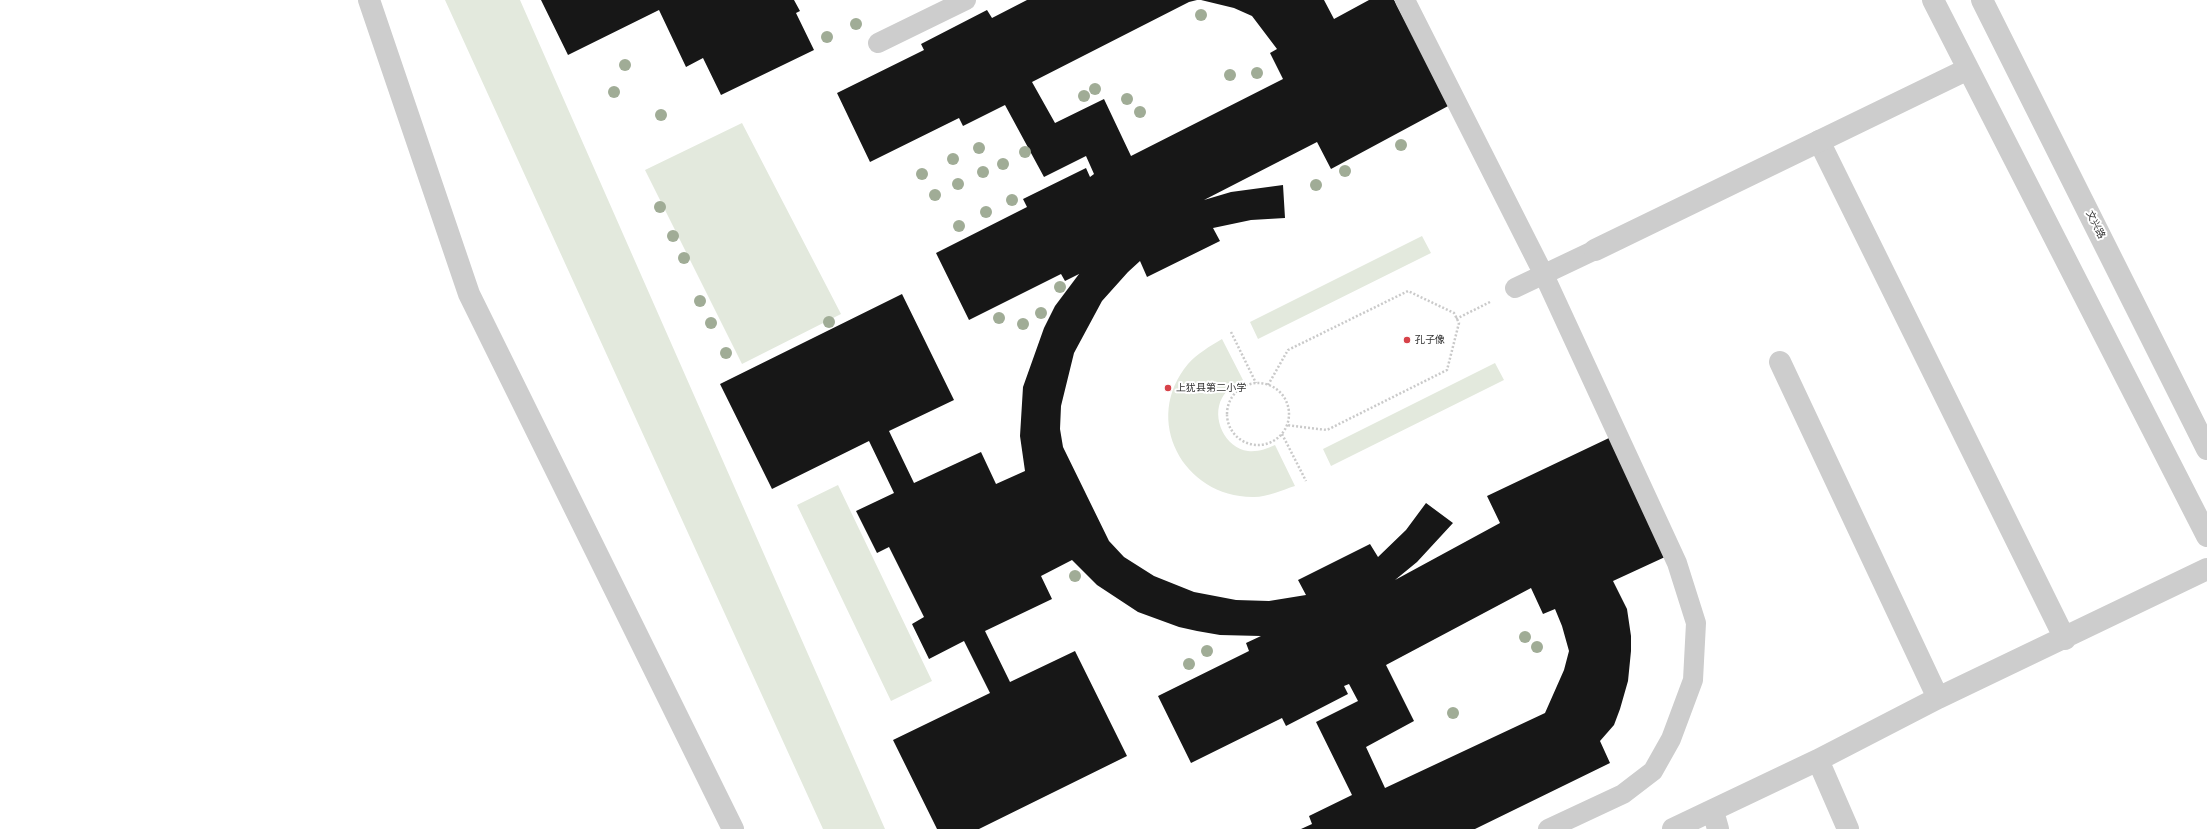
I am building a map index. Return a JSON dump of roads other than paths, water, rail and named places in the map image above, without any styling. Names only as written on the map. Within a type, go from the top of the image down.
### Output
[{"type":"street","points":[[369,0],[469,294],[733,829]]},
{"type":"street","points":[[1933,0],[2207,536]]},
{"type":"street","name":"文兴路","points":[[1982,0],[2207,449]]},
{"type":"street","points":[[1595,250],[1968,69]]},
{"type":"street","points":[[1819,141],[2065,639]]},
{"type":"street","points":[[1780,362],[1938,698]]},
{"type":"street","points":[[1673,829],[1716,820],[1818,760],[1938,698],[2065,639],[2207,569]]},
{"type":"street","points":[[1818,760],[1848,829]]},
{"type":"lane","points":[[878,43],[966,0]]},
{"type":"lane","points":[[1405,0],[1544,275],[1677,563],[1696,623],[1693,680],[1671,739],[1653,771],[1623,794],[1548,829]]},
{"type":"lane","points":[[1515,288],[1595,250]]},
{"type":"place","name":"孔子像","points":[[1407,340]]},
{"type":"place","name":"上犹县第二小学","points":[[1168,388]]}]
